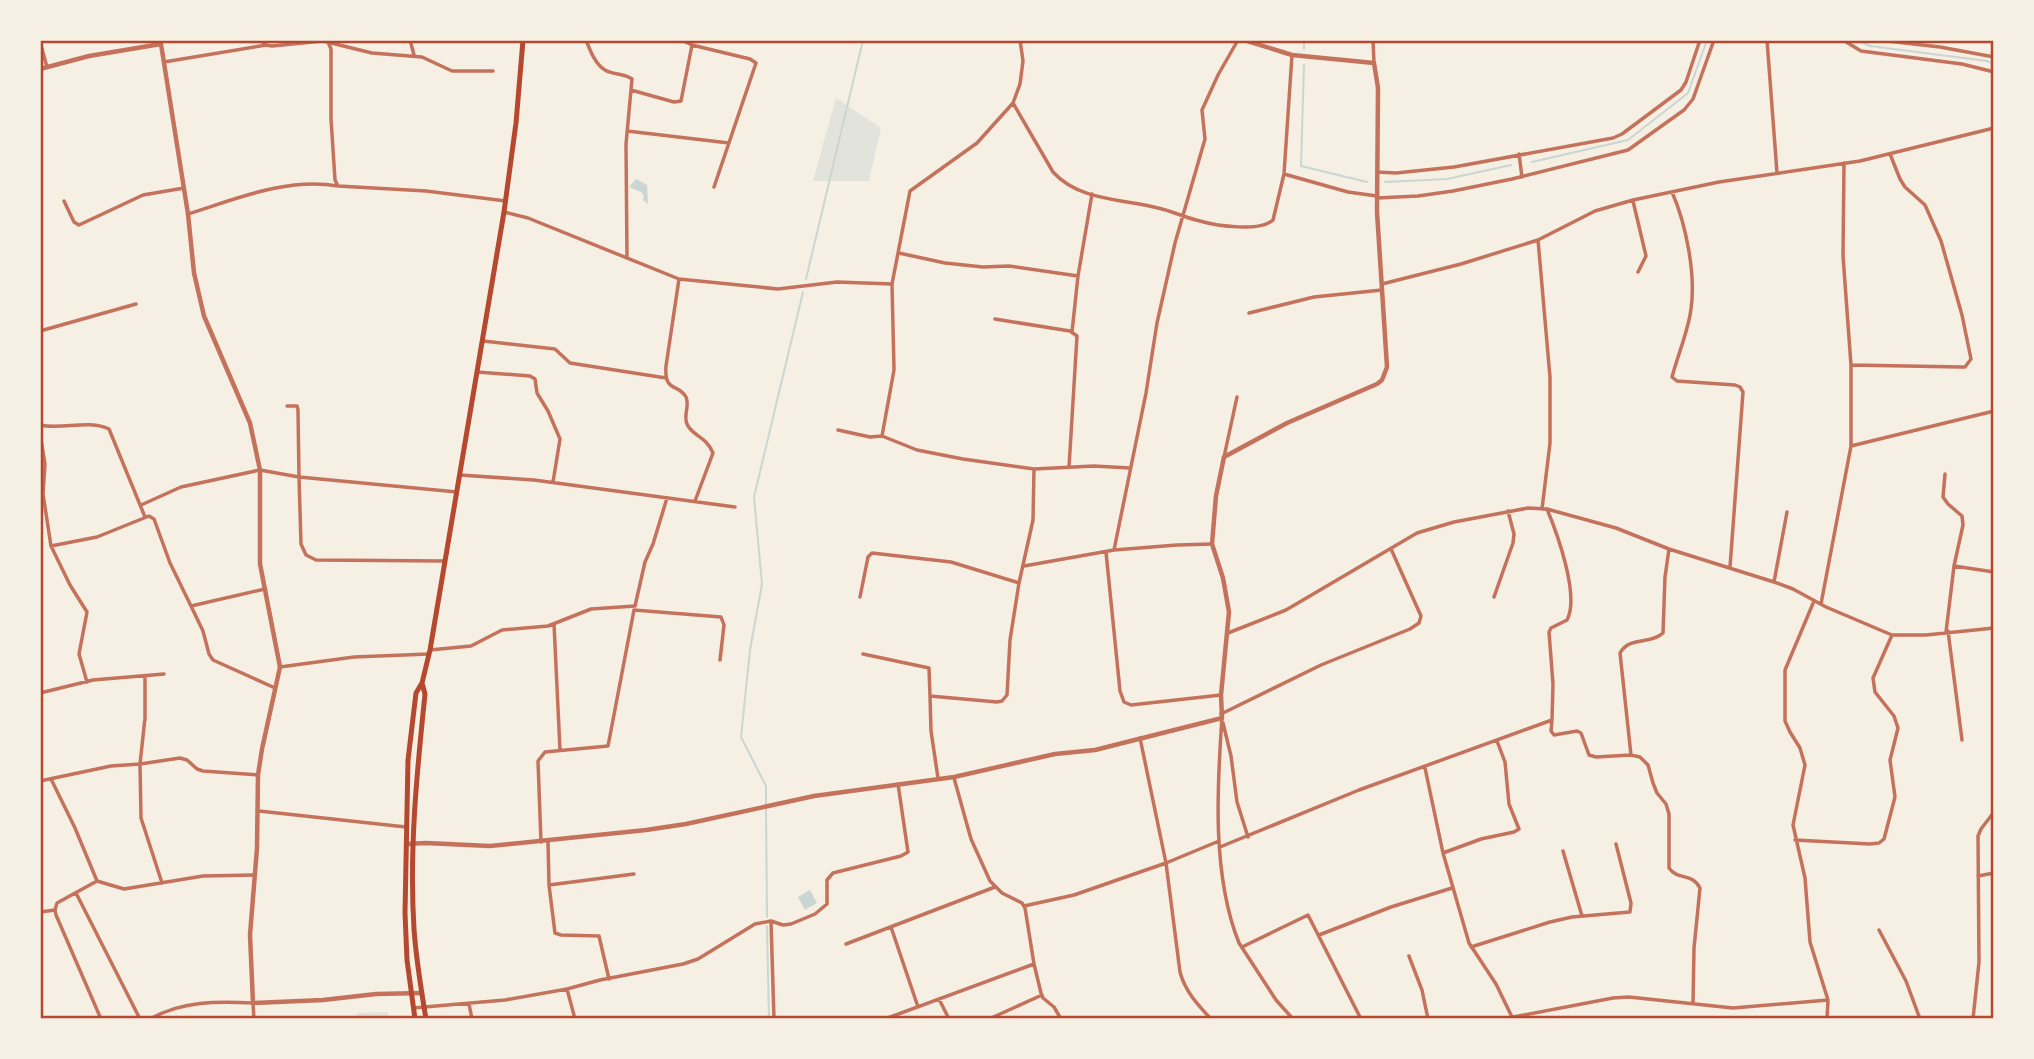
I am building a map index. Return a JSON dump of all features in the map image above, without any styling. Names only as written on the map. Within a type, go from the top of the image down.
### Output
[{"type":"highway","points":[[415,1019],[407,960],[405,913],[410,736],[416,692],[422,683],[430,652],[506,201],[523,40]]},
{"type":"highway","points":[[422,683],[425,694],[414,844],[414,927],[426,1019]]},
{"type":"street","points":[[260,40],[266,46]]},
{"type":"street","points":[[410,40],[414,56]]},
{"type":"street","points":[[586,40],[595,59],[605,70],[630,77],[627,257]]},
{"type":"street","points":[[681,40],[756,63],[714,187]]},
{"type":"street","points":[[882,436],[894,370],[892,285],[910,191],[976,143],[1013,103],[1020,84],[1023,61],[1020,40]]},
{"type":"street","points":[[1114,550],[1146,393],[1157,323],[1182,215],[1205,139],[1202,110],[1238,40]]},
{"type":"street","points":[[1244,40],[1292,55],[1374,64]]},
{"type":"street","points":[[1224,457],[1279,427],[1382,380],[1387,367],[1377,197],[1378,88],[1373,40]]},
{"type":"street","points":[[1377,172],[1396,173],[1454,167],[1519,157],[1597,142],[1622,134],[1681,90],[1700,40]]},
{"type":"street","points":[[1284,174],[1348,192],[1377,197],[1418,196],[1522,175],[1628,149],[1674,118],[1693,99],[1714,40]]},
{"type":"street","points":[[1767,40],[1777,173]]},
{"type":"street","points":[[1843,40],[1861,51],[1962,64],[1994,72]]},
{"type":"street","points":[[1878,40],[1994,57]]},
{"type":"street","points":[[40,42],[47,67]]},
{"type":"street","points":[[40,69],[161,42],[188,214],[194,273],[204,316],[250,423],[260,470],[260,564],[280,667],[261,749],[258,775],[259,811],[250,935],[254,1019]]},
{"type":"street","points":[[328,42],[331,49],[331,119],[335,180],[338,186]]},
{"type":"street","points":[[164,62],[266,46],[328,42],[372,53],[429,59],[452,71],[493,71]]},
{"type":"street","points":[[631,90],[674,102],[681,101],[692,45]]},
{"type":"street","points":[[1013,103],[1060,180],[1110,200],[1156,207],[1198,221],[1262,226],[1273,220],[1276,213],[1284,174],[1292,55]]},
{"type":"street","points":[[1250,313],[1314,297],[1382,287],[1461,264],[1538,240],[1595,211],[1633,200],[1890,154],[1994,128]]},
{"type":"street","points":[[627,131],[729,143]]},
{"type":"street","points":[[1851,365],[1961,368],[1971,359],[1941,240],[1925,205],[1900,179],[1890,154]]},
{"type":"street","points":[[1519,157],[1522,175]]},
{"type":"street","points":[[1821,604],[1851,446],[1851,365],[1843,256],[1844,163]]},
{"type":"street","points":[[188,214],[270,188],[320,183],[426,191],[506,201]]},
{"type":"street","points":[[64,201],[74,222],[79,225],[143,195],[184,188]]},
{"type":"street","points":[[1672,192],[1685,225],[1692,292],[1692,308],[1672,377],[1677,381],[1735,385],[1743,392],[1730,567]]},
{"type":"street","points":[[1072,332],[1092,194]]},
{"type":"street","points":[[1633,200],[1646,256],[1638,272]]},
{"type":"street","points":[[504,212],[528,218],[679,279],[778,289],[837,282],[892,285]]},
{"type":"street","points":[[1538,240],[1550,377],[1550,443],[1544,509],[1563,555],[1569,584],[1570,609],[1567,620],[1551,628],[1549,632],[1553,684],[1551,731],[1553,735],[1577,731],[1581,733],[1587,752],[1592,757],[1631,755],[1640,757],[1648,765],[1657,793],[1666,804],[1669,814],[1670,869],[1675,874],[1693,879],[1700,888],[1694,948],[1693,1004]]},
{"type":"street","points":[[899,253],[964,265],[1009,266],[1079,276]]},
{"type":"street","points":[[679,279],[666,378],[687,400],[687,425],[705,440],[713,453],[695,501]]},
{"type":"street","points":[[40,331],[136,304]]},
{"type":"street","points":[[995,320],[1072,332],[1077,336],[1069,467]]},
{"type":"street","points":[[482,341],[555,349],[570,363],[666,378]]},
{"type":"street","points":[[477,372],[530,376],[535,379],[537,393],[560,439],[553,482]]},
{"type":"street","points":[[1237,397],[1216,496],[1212,544],[1223,578],[1229,612],[1221,695],[1219,841],[1232,922],[1242,947],[1276,1000],[1293,1019]]},
{"type":"street","points":[[287,406],[297,406],[298,410],[303,551],[316,560],[445,561]]},
{"type":"street","points":[[1851,446],[1994,411]]},
{"type":"street","points":[[40,425],[96,425],[109,429],[145,517]]},
{"type":"street","points":[[838,430],[870,437],[882,436],[917,450],[1034,469],[1094,466],[1130,468]]},
{"type":"street","points":[[40,433],[45,464],[42,494],[51,545],[70,585],[87,612],[79,654],[87,682]]},
{"type":"street","points":[[930,696],[998,702],[1007,695],[1010,640],[1018,583],[1033,520],[1034,469]]},
{"type":"street","points":[[141,505],[181,487],[260,470],[299,477],[457,492]]},
{"type":"street","points":[[1945,474],[1943,497],[1959,512],[1963,520],[1954,566],[1947,632],[1962,740]]},
{"type":"street","points":[[460,475],[553,482],[735,507]]},
{"type":"street","points":[[541,842],[538,761],[545,752],[608,746],[634,608],[645,562],[667,498]]},
{"type":"street","points":[[1226,634],[1286,610],[1426,529],[1528,508],[1544,509],[1616,528],[1669,549],[1774,582],[1892,635],[1926,635],[1994,628]]},
{"type":"street","points":[[1494,597],[1513,543],[1514,534],[1508,511]]},
{"type":"street","points":[[1774,582],[1787,512]]},
{"type":"street","points":[[51,545],[97,537],[145,517],[154,519],[170,563],[203,631],[213,660],[275,688]]},
{"type":"street","points":[[40,523],[47,522]]},
{"type":"street","points":[[1024,566],[1114,550],[1212,544]]},
{"type":"street","points":[[406,844],[490,846],[686,824],[774,804],[954,777],[1055,754],[1095,750],[1221,716],[1321,665],[1419,623],[1421,616],[1391,549]]},
{"type":"street","points":[[1631,755],[1620,650],[1633,642],[1655,639],[1663,634],[1669,549]]},
{"type":"street","points":[[1106,552],[1120,691],[1124,702],[1131,705],[1221,695]]},
{"type":"street","points":[[860,597],[868,557],[872,553],[951,562],[1018,583]]},
{"type":"street","points":[[1954,566],[1994,572]]},
{"type":"street","points":[[191,606],[265,589]]},
{"type":"street","points":[[1814,600],[1785,670],[1786,726],[1800,748],[1805,765],[1793,825],[1805,878],[1810,942],[1828,1000],[1827,1019]]},
{"type":"street","points":[[280,667],[471,646],[502,630],[554,624],[591,609],[634,608],[721,617],[724,625],[720,660]]},
{"type":"street","points":[[554,624],[560,750]]},
{"type":"street","points":[[1796,840],[1875,844],[1884,839],[1895,797],[1891,760],[1898,728],[1894,716],[1875,692],[1873,678],[1892,635]]},
{"type":"street","points":[[863,654],[929,668],[931,731],[938,778]]},
{"type":"street","points":[[40,693],[87,682],[164,674]]},
{"type":"street","points":[[145,676],[145,718],[140,764],[141,818],[162,883]]},
{"type":"street","points":[[1221,716],[1231,756],[1237,802],[1248,836]]},
{"type":"street","points":[[1220,847],[1359,790],[1552,720]]},
{"type":"street","points":[[1140,738],[1166,863],[1182,979],[1192,998],[1211,1019]]},
{"type":"street","points":[[1443,853],[1518,829],[1509,804],[1505,762],[1497,741]]},
{"type":"street","points":[[40,781],[111,766],[180,758],[203,771],[258,775]]},
{"type":"street","points":[[1425,768],[1443,853],[1471,947],[1496,984],[1511,1017]]},
{"type":"street","points":[[954,777],[971,839],[995,887],[1024,906],[1074,895],[1166,863],[1219,841]]},
{"type":"street","points":[[51,779],[97,881]]},
{"type":"street","points":[[414,1009],[505,1000],[688,963],[755,924],[771,921],[783,925],[792,924],[825,907],[827,880],[833,873],[908,852],[898,784]]},
{"type":"street","points":[[259,811],[406,827]]},
{"type":"street","points":[[1973,1019],[1979,962],[1978,836],[1994,812]]},
{"type":"street","points":[[548,841],[549,885],[555,933],[599,936],[609,979]]},
{"type":"street","points":[[1471,947],[1550,922],[1582,916],[1628,914],[1632,910],[1631,903],[1616,844]]},
{"type":"street","points":[[1563,851],[1582,916]]},
{"type":"street","points":[[1978,876],[1994,873]]},
{"type":"street","points":[[549,885],[634,874]]},
{"type":"street","points":[[101,1019],[55,909],[57,903],[97,881],[124,889],[203,876],[255,875]]},
{"type":"street","points":[[846,944],[995,887]]},
{"type":"street","points":[[1318,935],[1391,907],[1452,888]]},
{"type":"street","points":[[76,892],[140,1019]]},
{"type":"street","points":[[1024,906],[1042,995],[1061,1019]]},
{"type":"street","points":[[40,912],[55,909]]},
{"type":"street","points":[[1242,947],[1308,915],[1361,1019]]},
{"type":"street","points":[[771,921],[774,1019]]},
{"type":"street","points":[[891,927],[918,1007]]},
{"type":"street","points":[[1879,930],[1906,981],[1920,1019]]},
{"type":"street","points":[[1409,956],[1422,990],[1429,1019]]},
{"type":"street","points":[[885,1019],[1034,964]]},
{"type":"street","points":[[567,989],[575,1019]]},
{"type":"street","points":[[150,1019],[193,1004],[222,1001],[253,1003],[422,993]]},
{"type":"street","points":[[989,1019],[1042,995]]},
{"type":"street","points":[[1503,1019],[1613,998],[1646,998],[1733,1008],[1828,1000]]},
{"type":"street","points":[[940,999],[949,1019]]},
{"type":"street","points":[[469,1003],[472,1019]]},
{"type":"shaded area","points":[[836,98],[881,128],[869,181],[813,181]]},
{"type":"shaded area","points":[[636,179],[647,185],[648,204],[643,200],[641,192],[629,187]]},
{"type":"shaded area","points":[[810,890],[817,903],[805,910],[798,897]]},
{"type":"shaded area","points":[[388,1012],[388,1019],[357,1019],[357,1013]]},
{"type":"waterway","points":[[806,279],[863,40]]},
{"type":"waterway","points":[[1304,40],[1304,49]]},
{"type":"waterway","points":[[1532,162],[1628,140],[1688,93],[1707,40]]},
{"type":"waterway","points":[[1856,40],[1870,46],[1994,64]]},
{"type":"waterway","points":[[1304,65],[1301,166],[1367,182]]},
{"type":"waterway","points":[[1385,182],[1447,179],[1511,165]]},
{"type":"waterway","points":[[766,804],[766,786],[741,737],[750,650],[762,584],[754,497],[803,292]]},
{"type":"waterway","points":[[766,810],[767,917]]},
{"type":"waterway","points":[[767,926],[769,1019]]}]
